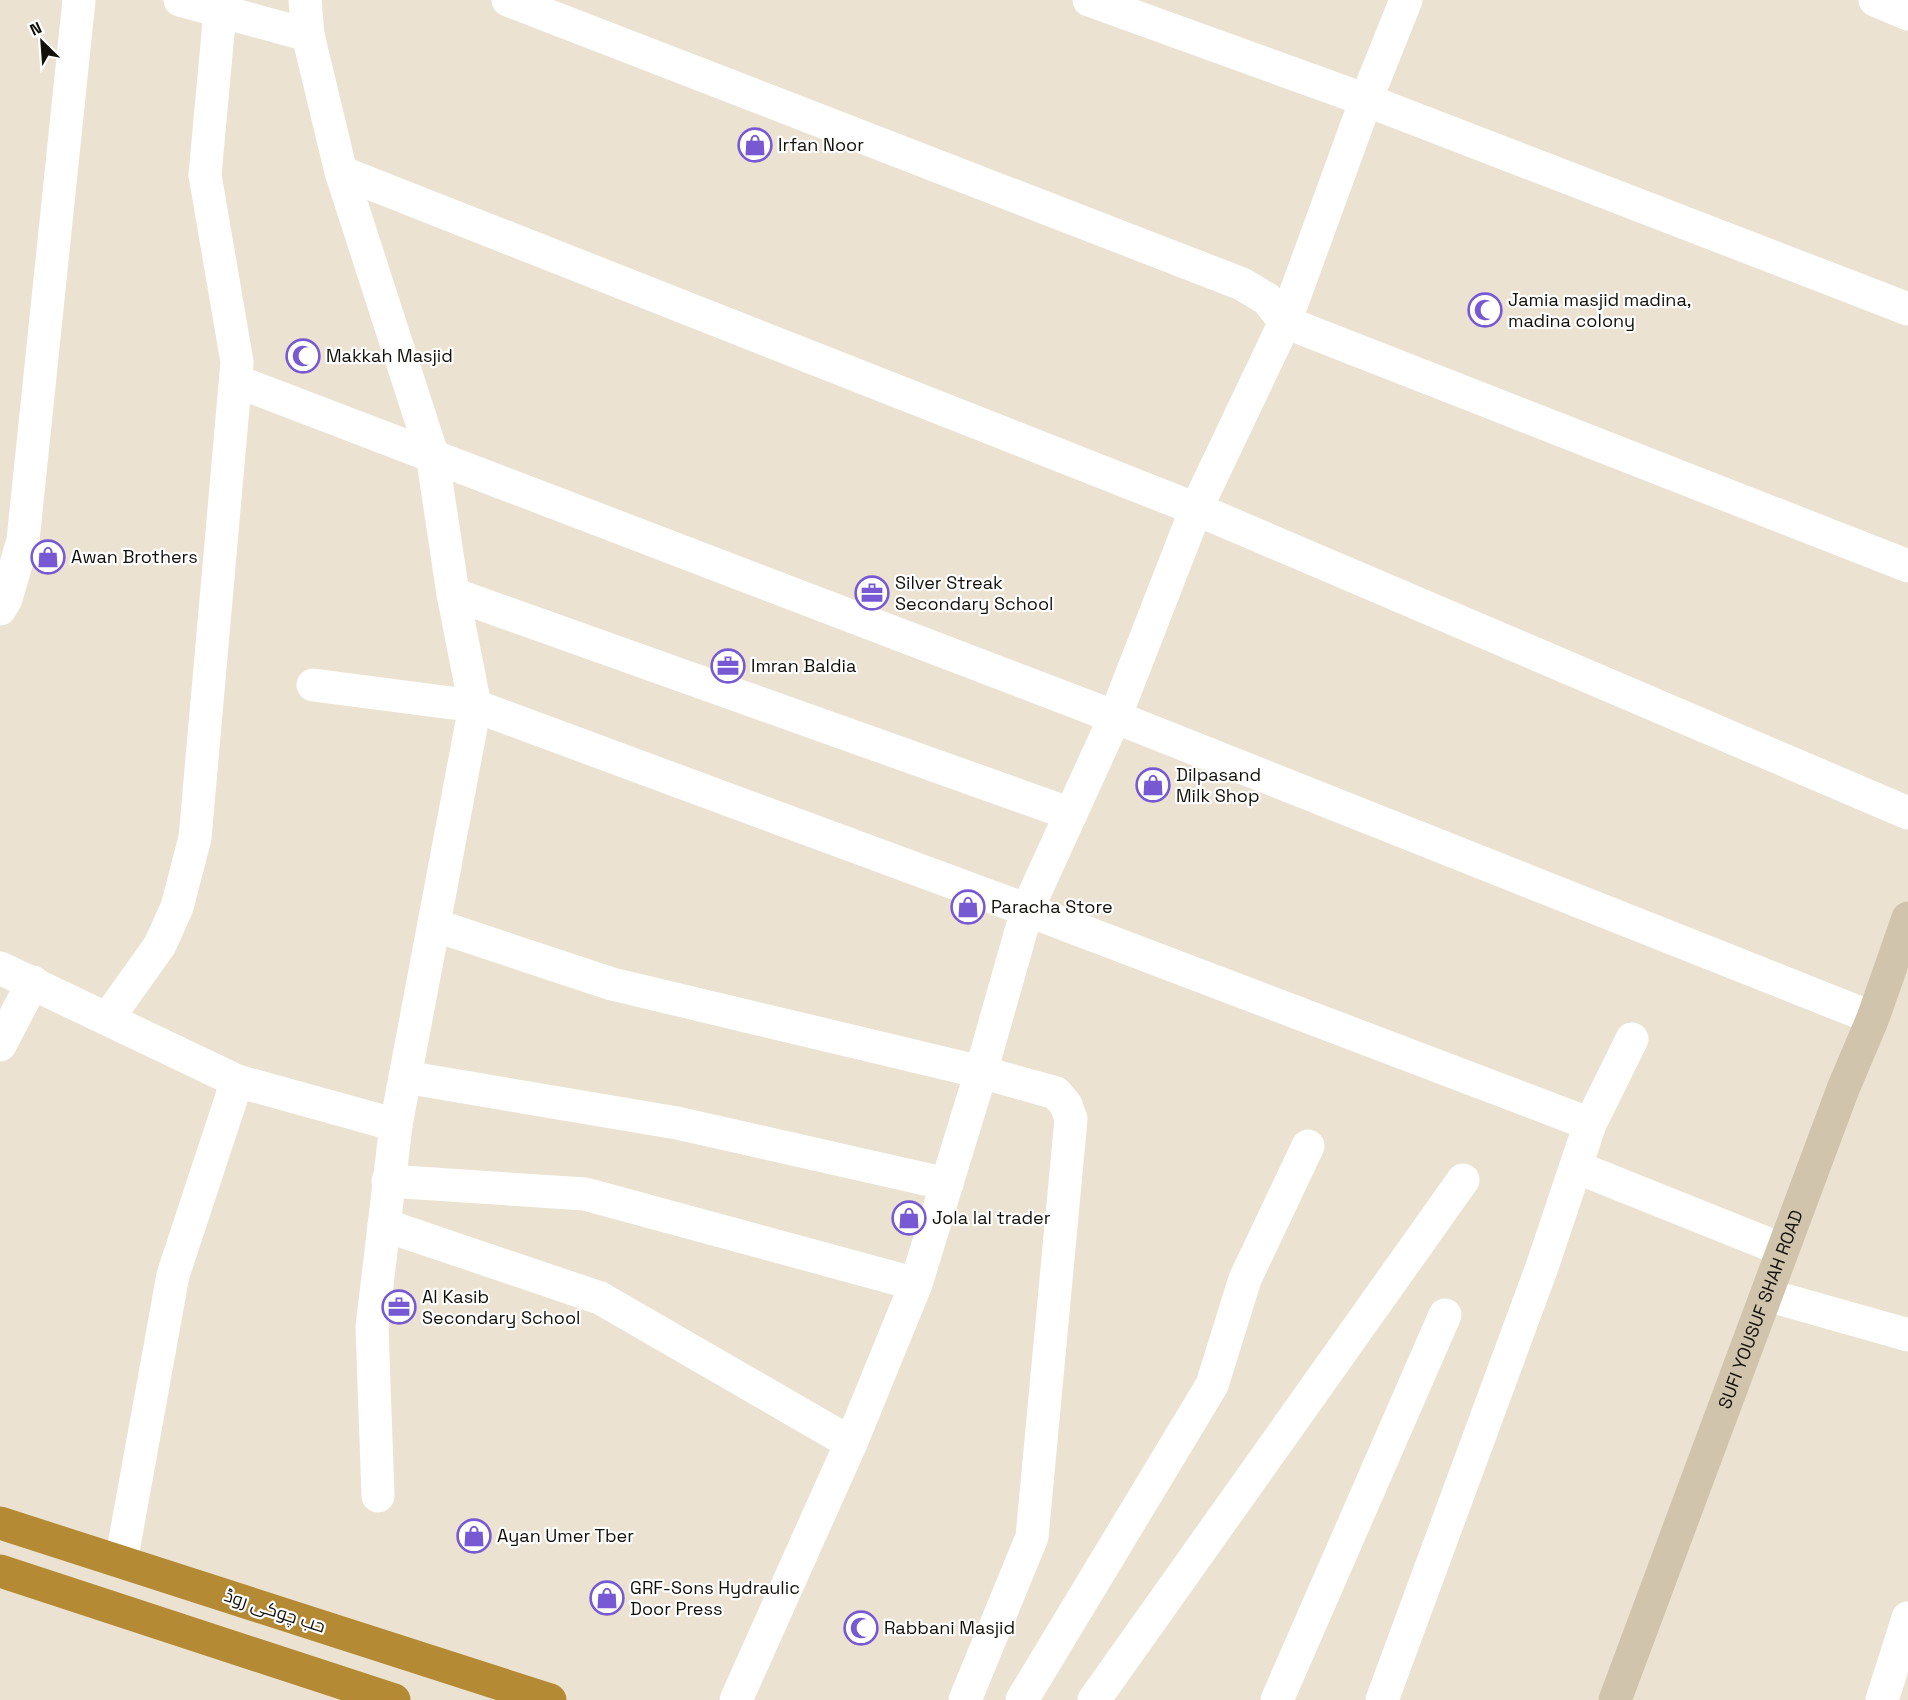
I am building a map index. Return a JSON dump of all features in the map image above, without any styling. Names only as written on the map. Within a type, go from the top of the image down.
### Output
[{"type":"highway","name":"حب چوکی روڈ","points":[[0,1523],[550,1700]]},
{"type":"highway","points":[[0,1571],[394,1700]]},
{"type":"main road","name":"SUFI YOUSUF SHAH ROAD","points":[[1615,1700],[1783,1250],[1873,1018],[1908,918]]},
{"type":"street","points":[[0,609],[6,598],[23,540],[79,0]]},
{"type":"street","points":[[180,0],[220,5],[308,35]]},
{"type":"street","points":[[305,0],[308,35],[341,172],[432,454],[453,594],[475,706],[396,1125],[388,1180],[372,1327],[378,1496]]},
{"type":"street","points":[[508,0],[1242,284],[1267,299],[1285,322],[1908,566]]},
{"type":"street","points":[[1089,0],[1366,100],[1908,309]]},
{"type":"street","points":[[736,1700],[851,1443],[916,1284],[981,1072],[1027,910],[1115,717],[1197,509],[1285,322],[1366,100],[1406,0]]},
{"type":"street","points":[[1875,0],[1908,14]]},
{"type":"street","points":[[108,1018],[160,945],[177,907],[195,838],[237,362],[206,175],[220,5]]},
{"type":"street","points":[[341,172],[1197,509],[1908,813]]},
{"type":"street","points":[[236,381],[1115,717],[1873,1018]]},
{"type":"street","points":[[453,594],[1071,814]]},
{"type":"street","points":[[313,685],[475,706],[1027,910],[1590,1124]]},
{"type":"street","points":[[434,926],[612,984],[981,1072],[1056,1094],[1066,1105],[1071,1119],[1032,1537],[966,1700]]},
{"type":"street","points":[[0,968],[237,1081],[396,1125]]},
{"type":"street","points":[[0,1045],[33,982]]},
{"type":"street","points":[[1382,1700],[1542,1268],[1590,1124],[1632,1039]]},
{"type":"street","points":[[405,1077],[677,1123],[947,1184]]},
{"type":"street","points":[[121,1562],[173,1275],[237,1081]]},
{"type":"street","points":[[1022,1700],[1212,1385],[1245,1279],[1308,1146]]},
{"type":"street","points":[[1576,1167],[1783,1250]]},
{"type":"street","points":[[388,1180],[585,1194],[916,1284]]},
{"type":"street","points":[[1094,1700],[1463,1180]]},
{"type":"street","points":[[384,1225],[600,1298],[851,1443]]},
{"type":"street","points":[[1767,1295],[1908,1335]]},
{"type":"street","points":[[1277,1700],[1445,1315]]},
{"type":"street","points":[[1882,1700],[1908,1618]]},
{"type":"place","name":"Irfan Noor","points":[[755,145]]},
{"type":"place","name":"Jamia masjid madina, madina colony","points":[[1485,310]]},
{"type":"place","name":"Makkah Masjid","points":[[303,356]]},
{"type":"place","name":"Awan Brothers","points":[[48,557]]},
{"type":"place","name":"Silver Streak Secondary School","points":[[872,593]]},
{"type":"place","name":"Imran Baldia","points":[[728,666]]},
{"type":"place","name":"Dilpasand Milk Shop","points":[[1153,785]]},
{"type":"place","name":"Paracha Store","points":[[968,907]]},
{"type":"place","name":"Jola lal trader","points":[[909,1218]]},
{"type":"place","name":"Al Kasib Secondary School","points":[[399,1307]]},
{"type":"place","name":"Ayan Umer Tber","points":[[474,1536]]},
{"type":"place","name":"GRF-Sons Hydraulic Door Press","points":[[607,1598]]},
{"type":"place","name":"Rabbani Masjid","points":[[861,1628]]}]
